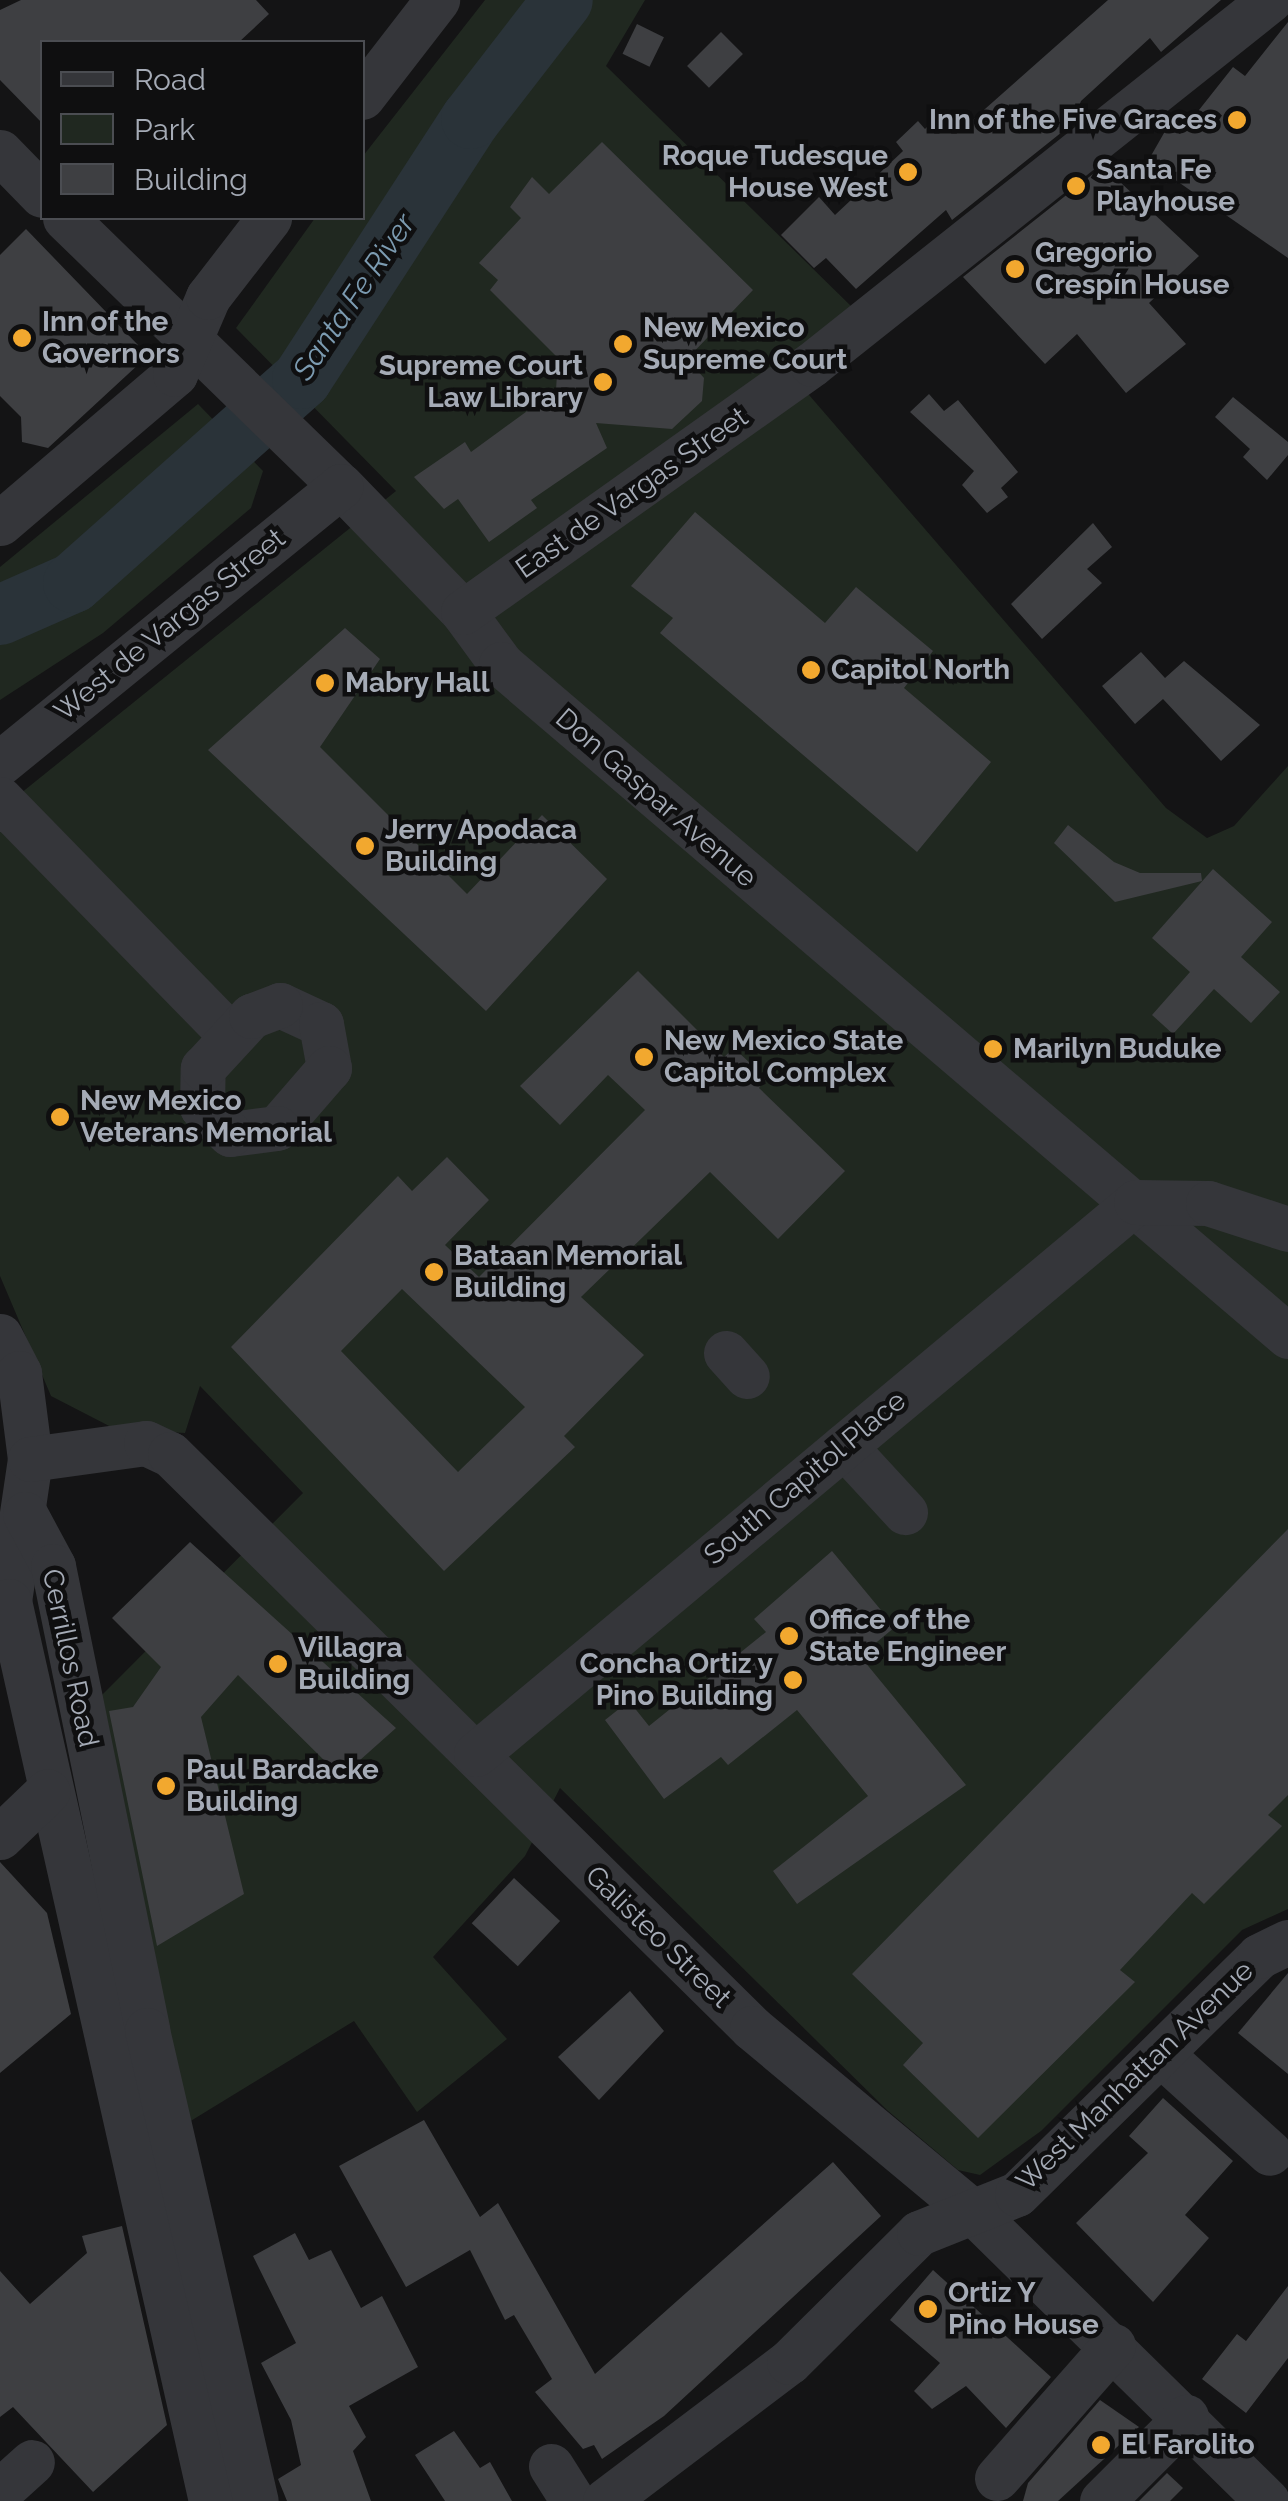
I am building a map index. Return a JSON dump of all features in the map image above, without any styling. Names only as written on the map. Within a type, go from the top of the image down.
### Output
[{"type":"street","points":[[365,92],[437,0]]},
{"type":"street","name":"East de Vargas Street","points":[[463,612],[812,364],[1270,0]]},
{"type":"street","points":[[0,152],[40,193]]},
{"type":"street","name":"Don Gaspar Avenue","points":[[67,220],[340,486],[463,612],[502,664],[989,1086],[1136,1202],[1288,1336]]},
{"type":"street","points":[[0,523],[159,390],[193,344],[208,298],[267,220]]},
{"type":"street","name":"West de Vargas Street","points":[[0,763],[340,486]]},
{"type":"street","points":[[0,799],[231,1036]]},
{"type":"street","points":[[1136,1202],[1208,1203],[1288,1229]]},
{"type":"street","name":"South Capitol Place","points":[[476,1754],[1136,1202]]},
{"type":"street","points":[[0,1336],[19,1373],[30,1459],[13,1526]]},
{"type":"street","name":"Galisteo Street","points":[[30,1459],[146,1443],[170,1454],[826,2096],[973,2212],[1186,2417],[1267,2501]]},
{"type":"street","points":[[844,1446],[904,1512]]},
{"type":"street","name":"Cerrillos Road","points":[[13,1526],[9,1602],[48,1791],[221,2493]]},
{"type":"street","name":"Cerrillos Road","points":[[13,1526],[53,1566],[221,2493]]},
{"type":"street","points":[[0,1837],[48,1791]]},
{"type":"street","name":"West Manhattan Avenue","points":[[617,2498],[788,2362],[918,2233],[1017,2194],[1163,2056],[1259,1956],[1288,1942]]},
{"type":"street","points":[[1163,2056],[1270,2153]]},
{"type":"street","points":[[997,2478],[1113,2346]]},
{"type":"street","points":[[1102,2501],[1186,2417]]},
{"type":"green space","name":"New Mexico State Capitol Complex","points":[[485,0],[645,0],[606,66],[852,307],[784,366],[1166,808],[1207,838],[1234,826],[1288,766],[1288,1909],[1242,1930],[1041,2131],[980,2175],[958,2170],[887,2110],[560,1788],[525,1856],[433,1957],[507,2039],[417,2112],[354,2021],[189,2122],[98,1699],[303,1493],[200,1386],[185,1433],[115,1429],[51,1396],[0,1276],[0,810],[396,491],[236,328],[314,220],[365,220],[365,153]]},
{"type":"green space","points":[[198,404],[263,471],[251,508],[103,633],[0,700],[0,567]]},
{"type":"building","points":[[21,0],[256,0],[269,14],[241,40],[40,40],[40,121],[0,80],[0,10]]},
{"type":"building","points":[[1108,0],[1221,0],[1161,52],[1150,38],[1081,101],[1072,124],[952,220],[946,210],[856,289],[826,258],[814,268],[781,235],[819,197],[835,215],[903,151],[896,142],[918,121],[925,129],[941,113],[959,132]]},
{"type":"building","points":[[1288,22],[1288,258],[1148,161],[1168,126],[1180,134],[1233,67],[1245,76]]},
{"type":"building","points":[[637,24],[664,37],[649,67],[623,54]]},
{"type":"building","points":[[721,32],[743,54],[709,88],[687,66]]},
{"type":"building","name":"New Mexico Supreme Court","points":[[602,142],[753,290],[687,359],[704,378],[702,401],[672,429],[596,423],[607,448],[531,500],[537,508],[489,542],[458,499],[444,509],[414,477],[465,442],[471,452],[556,390],[558,358],[490,290],[498,280],[479,263],[521,218],[510,207],[532,177],[549,194]]},
{"type":"building","points":[[1103,166],[1199,256],[1149,303],[1186,344],[1126,393],[1077,334],[1045,364],[963,277]]},
{"type":"building","points":[[26,229],[138,345],[140,363],[48,448],[22,442],[21,417],[0,396],[0,255]]},
{"type":"building","points":[[929,394],[944,411],[958,400],[1018,472],[1001,488],[1008,497],[987,513],[962,485],[974,471],[910,412]]},
{"type":"building","points":[[1233,397],[1288,442],[1288,455],[1267,480],[1243,457],[1250,449],[1215,417]]},
{"type":"building","name":"Capitol North","points":[[695,512],[825,623],[856,587],[933,651],[904,688],[991,762],[917,852],[660,633],[673,618],[631,586]]},
{"type":"building","points":[[1093,523],[1112,547],[1087,569],[1102,583],[1042,639],[1011,604]]},
{"type":"building","name":"Jerry Apodaca Building","points":[[345,628],[380,659],[320,747],[467,894],[542,815],[607,879],[486,1011],[208,750]]},
{"type":"building","points":[[1141,652],[1165,678],[1184,661],[1260,725],[1221,761],[1163,699],[1135,724],[1102,686]]},
{"type":"building","points":[[1068,825],[1114,862],[1140,873],[1201,873],[1202,881],[1115,902],[1054,843]]},
{"type":"building","points":[[1213,869],[1272,922],[1241,957],[1280,992],[1251,1023],[1214,989],[1173,1034],[1152,1015],[1190,972],[1152,938]]},
{"type":"building","name":"Bataan Memorial Building","points":[[638,971],[724,1057],[734,1048],[766,1078],[759,1088],[845,1171],[778,1239],[710,1172],[581,1297],[644,1355],[564,1436],[575,1447],[444,1571],[231,1347],[398,1176],[412,1191],[447,1157],[489,1200],[445,1245],[479,1277],[645,1110],[608,1075],[560,1125],[520,1086]],"holes":[[[402,1289],[525,1407],[458,1472],[341,1351]]]},
{"type":"building","points":[[1288,1529],[1288,1795],[1268,1815],[1282,1826],[1204,1904],[1192,1893],[1120,1970],[1135,1982],[978,2138],[903,2065],[923,2043],[852,1974]]},
{"type":"building","points":[[190,1542],[396,1728],[341,1777],[238,1675],[201,1717],[244,1894],[157,1946],[109,1711],[133,1707],[161,1667],[112,1618]]},
{"type":"building","name":"Concha Ortiz y Pino Building","points":[[832,1551],[895,1627],[860,1656],[966,1785],[797,1904],[773,1871],[868,1796],[797,1710],[728,1765],[721,1757],[664,1799],[605,1720],[629,1701],[649,1726],[766,1632],[754,1619]]},
{"type":"building","points":[[0,1862],[47,1913],[71,2014],[0,2073]]},
{"type":"building","points":[[514,1878],[560,1921],[518,1966],[472,1923]]},
{"type":"building","points":[[1288,1973],[1288,2074],[1238,2033]]},
{"type":"building","points":[[630,1991],[664,2031],[599,2100],[558,2057]]},
{"type":"building","points":[[1163,2098],[1233,2161],[1185,2215],[1209,2238],[1153,2302],[1076,2223],[1148,2153],[1129,2136]]},
{"type":"building","points":[[424,2120],[480,2217],[498,2203],[595,2374],[833,2162],[881,2216],[664,2416],[602,2459],[594,2445],[583,2449],[535,2392],[552,2379],[514,2315],[505,2320],[470,2250],[406,2287],[339,2166]]},
{"type":"building","points":[[122,2226],[167,2425],[93,2492],[13,2407],[0,2417],[0,2271],[30,2304],[87,2253],[82,2236]]},
{"type":"building","points":[[295,2233],[309,2260],[331,2250],[361,2308],[382,2296],[418,2367],[349,2406],[366,2437],[353,2451],[371,2501],[287,2501],[278,2479],[301,2465],[291,2420],[261,2363],[296,2343],[253,2256]]},
{"type":"building","points":[[933,2270],[1051,2377],[1006,2428],[966,2386],[932,2409],[914,2391],[940,2363],[890,2320]]},
{"type":"building","points":[[1288,2286],[1288,2358],[1246,2413],[1202,2379],[1237,2334],[1246,2341]]},
{"type":"building","name":"El Farolito","points":[[1100,2400],[1139,2427],[1058,2501],[1023,2501],[1028,2483]]},
{"type":"building","points":[[454,2431],[480,2468],[490,2462],[512,2501],[445,2501],[415,2455]]},
{"type":"building","points":[[1167,2473],[1183,2488],[1170,2501],[1139,2501]]},
{"type":"waterway","name":"Santa Fe River","points":[[0,615],[73,583],[302,379],[471,119],[563,0]]},
{"type":"place","name":"Inn of the Five Graces","points":[[1237,120]]},
{"type":"place","name":"Roque Tudesque House West","points":[[908,172]]},
{"type":"place","name":"Santa Fe Playhouse","points":[[1076,186]]},
{"type":"place","name":"Gregorio Crespín House","points":[[1015,269]]},
{"type":"place","name":"Inn of the Governors","points":[[22,338]]},
{"type":"place","name":"New Mexico Supreme Court","points":[[623,344]]},
{"type":"place","name":"Supreme Court Law Library","points":[[603,382]]},
{"type":"place","name":"Capitol North","points":[[811,670]]},
{"type":"place","name":"Mabry Hall","points":[[325,683]]},
{"type":"place","name":"Jerry Apodaca Building","points":[[365,846]]},
{"type":"place","name":"Marilyn Buduke","points":[[993,1049]]},
{"type":"place","name":"New Mexico State Capitol Complex","points":[[644,1057]]},
{"type":"place","name":"New Mexico Veterans Memorial","points":[[60,1117]]},
{"type":"place","name":"Bataan Memorial Building","points":[[434,1272]]},
{"type":"place","name":"Office of the State Engineer","points":[[789,1636]]},
{"type":"place","name":"Villagra Building","points":[[278,1664]]},
{"type":"place","name":"Concha Ortiz y Pino Building","points":[[793,1680]]},
{"type":"place","name":"Paul Bardacke Building","points":[[166,1786]]},
{"type":"place","name":"Ortiz Y Pino House","points":[[928,2309]]},
{"type":"place","name":"El Farolito","points":[[1101,2445]]}]
